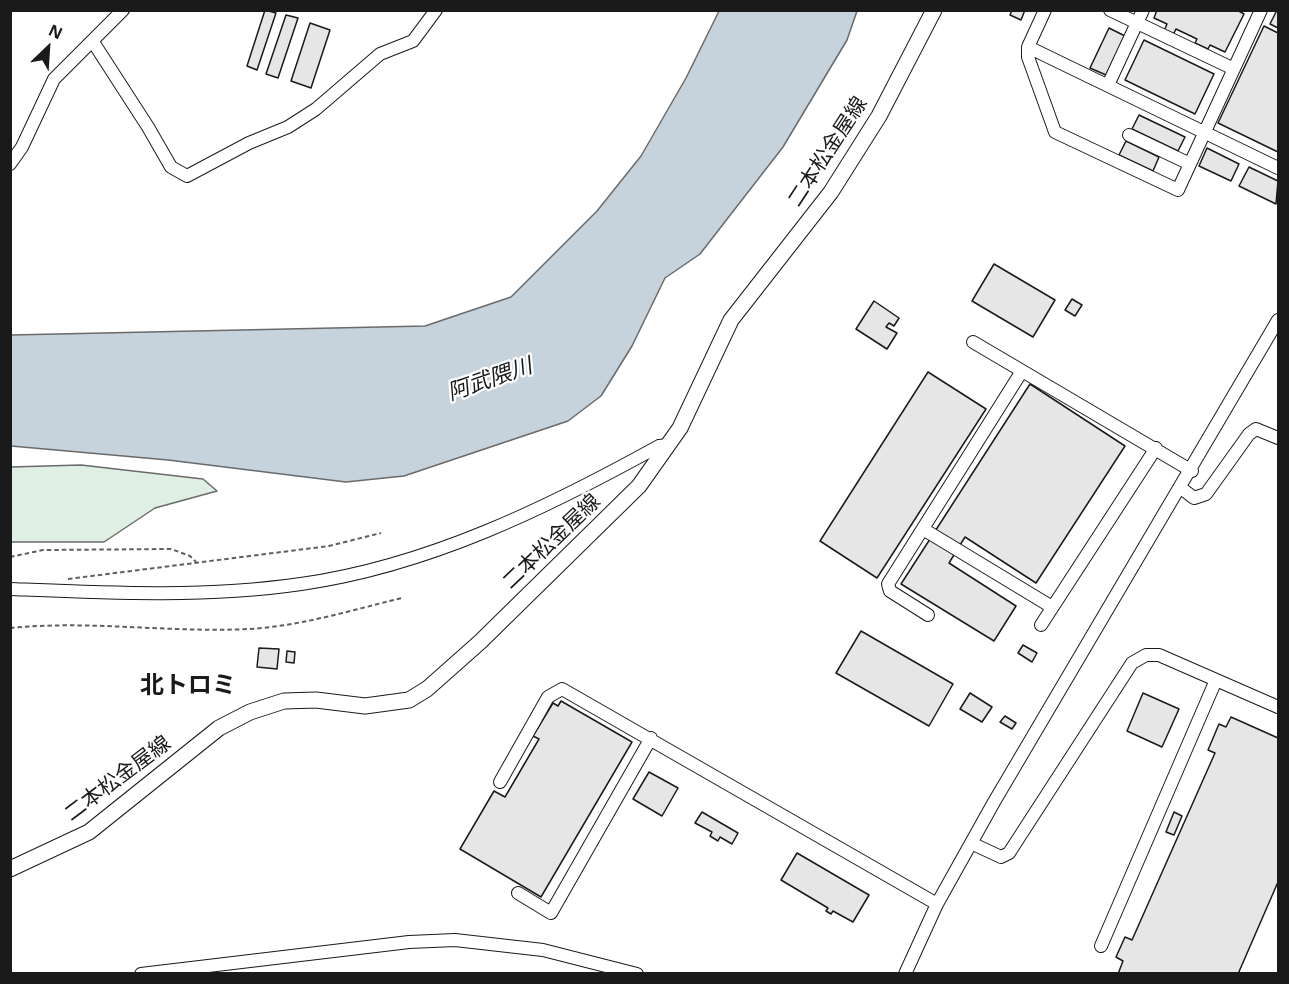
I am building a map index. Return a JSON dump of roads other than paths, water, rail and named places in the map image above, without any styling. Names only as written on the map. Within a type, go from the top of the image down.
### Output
[{"type":"main road","name":"二本松金屋線","points":[[10,869],[89,832],[219,728],[250,712],[284,701],[383,706],[409,700],[427,689],[480,642],[639,486],[669,445],[680,428],[731,320],[831,192],[879,116],[934,10]]},
{"type":"street","points":[[10,164],[22,147],[54,79],[123,10]]},
{"type":"street","points":[[95,45],[171,167],[187,176],[249,143],[288,127],[316,109],[380,54],[413,41],[436,10]]},
{"type":"street","points":[[1045,10],[1028,47],[1028,57],[1055,132],[1178,190],[1261,10]]},
{"type":"street","points":[[1110,10],[1234,69]]},
{"type":"street","points":[[1108,85],[1143,10]]},
{"type":"street","points":[[1028,47],[1278,168]]},
{"type":"street","points":[[1129,135],[1190,164]]},
{"type":"street","points":[[905,974],[937,904],[971,843],[1278,320]]},
{"type":"street","points":[[973,342],[1156,448],[1191,471]]},
{"type":"street","points":[[928,615],[890,591],[888,584],[1022,371]]},
{"type":"street","points":[[1181,488],[1194,498],[1206,494],[1249,434],[1256,429],[1278,438]]},
{"type":"street","points":[[10,589],[207,593],[303,584],[351,574],[405,560],[494,528],[530,513],[658,446],[669,445]]},
{"type":"street","points":[[1041,625],[1156,448]]},
{"type":"street","points":[[923,529],[1052,607]]},
{"type":"street","points":[[971,843],[1001,857],[1008,853],[1132,663],[1138,658],[1146,655],[1159,655],[1278,707]]},
{"type":"street","points":[[1101,946],[1216,680]]},
{"type":"street","points":[[500,782],[548,697],[562,688],[937,904]]},
{"type":"street","points":[[518,893],[551,913],[651,738]]},
{"type":"street","points":[[141,974],[409,942],[455,940],[543,950],[637,974]]},
{"type":"water","name":"阿武隈川","points":[[719,11],[857,11],[847,40],[783,147],[700,254],[665,278],[632,346],[601,396],[568,421],[404,476],[346,482],[168,460],[11,446],[11,335],[425,326],[511,297],[597,211],[641,156],[686,78]]},
{"type":"district","name":"北トロミ","points":[[188,686]]}]
